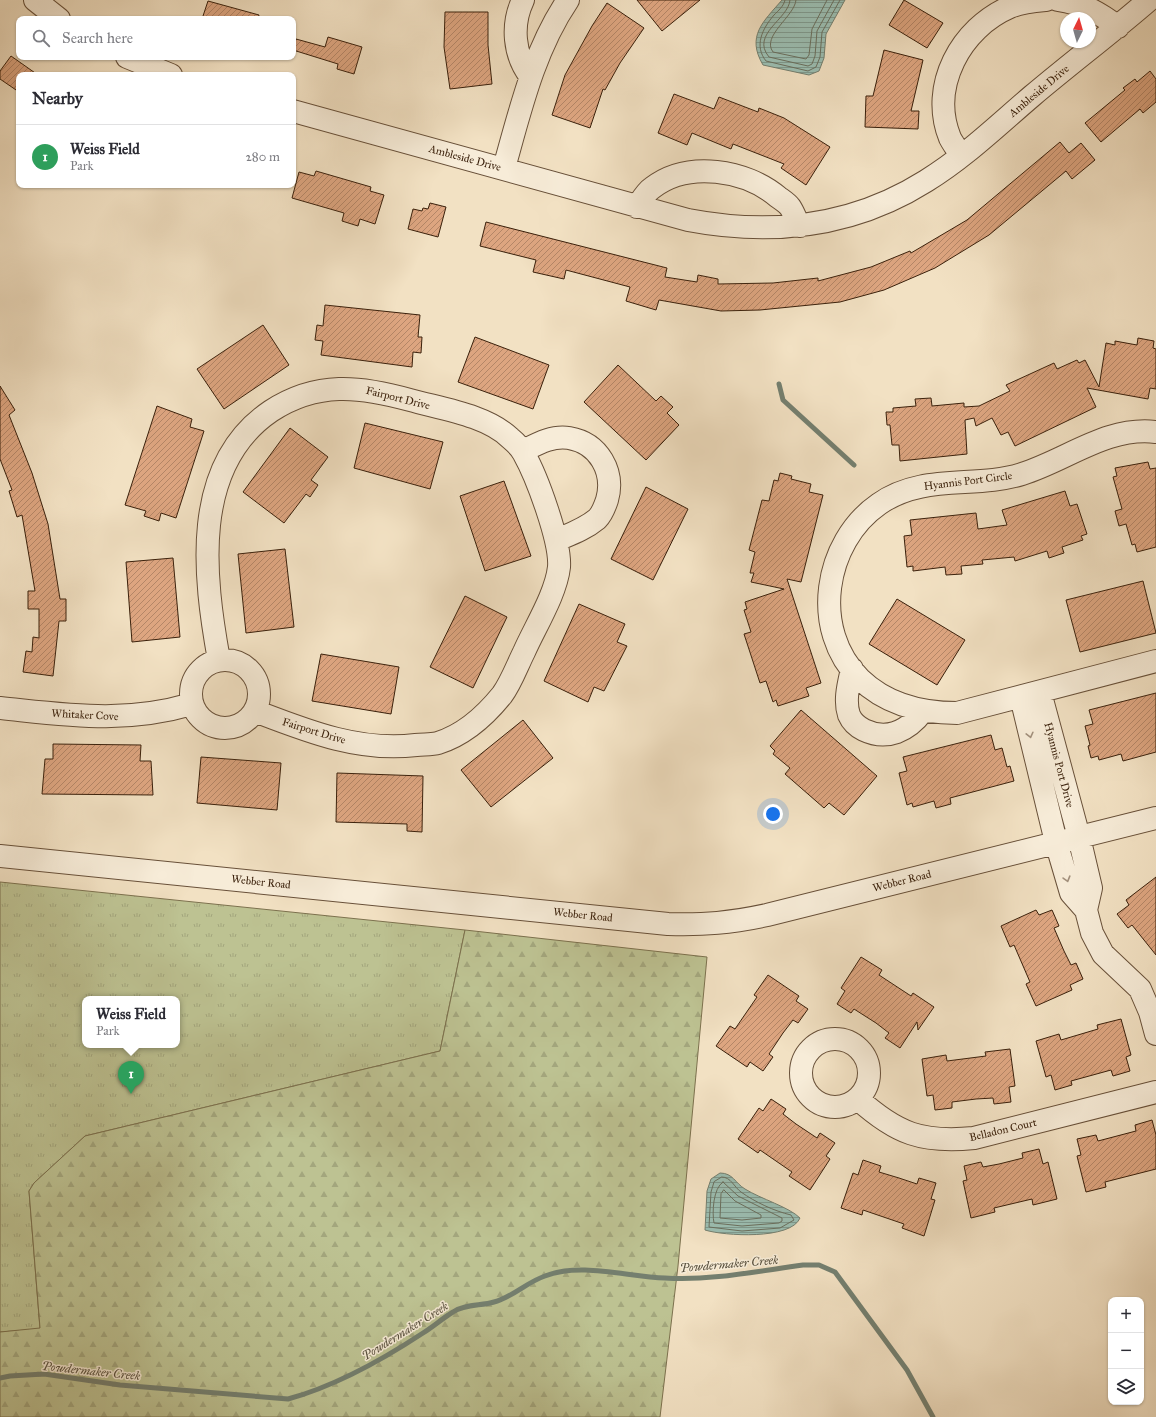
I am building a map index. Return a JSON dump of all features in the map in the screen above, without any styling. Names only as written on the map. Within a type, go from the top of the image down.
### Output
[{"type":"street","points":[[36,0],[56,16]]},
{"type":"street","points":[[523,0],[518,18],[516,50],[522,65],[530,76]]},
{"type":"street","points":[[504,168],[530,76],[549,34],[568,0]]},
{"type":"street","points":[[961,156],[950,138],[944,111],[944,88],[951,65],[974,31],[992,17],[1011,7],[1046,0]]},
{"type":"street","points":[[1058,0],[1078,3],[1100,13],[1118,27]]},
{"type":"street","name":"Ambleside Drive","points":[[296,112],[504,168],[637,207],[722,227],[762,229],[800,226],[842,218],[864,211],[899,197],[927,181],[961,156],[1149,0]]},
{"type":"street","points":[[134,60],[164,72]]},
{"type":"street","points":[[637,207],[652,188],[666,180],[687,173],[709,171],[731,174],[754,181],[772,192],[789,206],[800,226]]},
{"type":"street","name":"Fairport Drive","points":[[219,660],[209,599],[207,558],[209,525],[214,496],[221,473],[231,451],[248,430],[264,416],[282,404],[307,394],[332,388],[358,388],[386,394],[482,421],[494,426],[510,437],[523,451],[557,540],[558,567],[552,591],[504,692],[485,714],[465,730],[438,743],[405,746],[374,746],[340,741],[255,711]]},
{"type":"street","name":"Hyannis Port Circle","points":[[1156,432],[1141,430],[1126,432],[1103,439],[1022,474],[991,479],[924,485],[903,491],[880,503],[854,526],[844,542],[831,576],[831,617],[841,651],[852,669],[860,678],[879,694],[901,706],[923,711],[957,713],[1156,661]]},
{"type":"street","points":[[523,451],[543,441],[569,438],[584,443],[598,453],[605,464],[609,477],[609,492],[606,505],[598,518],[580,531],[557,540]]},
{"type":"street","points":[[219,660],[230,660],[240,663],[253,674],[259,689],[259,701],[255,711],[248,719],[231,727],[221,728],[203,720],[192,704],[192,685],[196,676],[206,666],[219,660]]},
{"type":"street","points":[[852,669],[848,688],[848,701],[850,715],[857,726],[879,735],[891,734],[910,725],[923,711]]},
{"type":"street","name":"Hyannis Port Drive","points":[[1030,695],[1079,837],[1091,888],[1086,910]]},
{"type":"street","name":"Hyannis Port Drive","points":[[1030,695],[1056,842],[1071,893],[1086,910]]},
{"type":"street","name":"Whitaker Cove","points":[[0,708],[76,716],[120,717],[169,711],[192,704]]},
{"type":"street","name":"Webber Road","points":[[0,856],[668,924],[706,925],[737,922],[767,915],[1156,818]]},
{"type":"street","points":[[1086,910],[1092,933],[1103,954],[1140,989],[1150,1012],[1156,1034]]},
{"type":"street","name":"Belladon Court","points":[[858,1099],[880,1118],[901,1130],[925,1138],[950,1140],[974,1138],[1156,1092]]},
{"type":"green space","points":[[0,882],[465,930],[440,1051],[85,1136],[34,1183],[29,1191],[40,1329],[0,1332]]},
{"type":"green space","points":[[465,930],[707,957],[678,1266],[660,1417],[0,1417],[0,1332],[40,1328],[29,1191],[34,1183],[85,1136],[440,1051]]},
{"type":"water","points":[[782,0],[845,0],[826,34],[824,58],[819,71],[809,75],[763,65],[758,55],[756,46],[759,30]]},
{"type":"water","points":[[720,1173],[731,1176],[745,1189],[789,1210],[800,1218],[794,1225],[784,1230],[771,1233],[741,1235],[705,1230],[707,1191],[711,1179]]},
{"type":"building","points":[[637,0],[700,0],[662,31]]},
{"type":"building","points":[[904,0],[943,23],[927,48],[889,25]]},
{"type":"building","points":[[208,1],[259,15],[259,16],[203,16]]},
{"type":"building","points":[[607,3],[644,28],[620,63],[605,90],[603,89],[590,128],[552,115],[565,75],[592,26]]},
{"type":"building","points":[[445,12],[488,12],[488,45],[492,84],[450,89],[444,47]]},
{"type":"building","points":[[328,37],[362,47],[354,74],[337,69],[338,64],[296,51],[296,39],[325,47]]},
{"type":"building","points":[[884,50],[923,60],[911,111],[919,111],[918,129],[865,127],[866,96],[873,96]]},
{"type":"building","points":[[11,56],[34,72],[16,72],[16,90],[0,79],[0,71]]},
{"type":"building","points":[[1150,71],[1156,79],[1156,102],[1143,113],[1140,109],[1101,142],[1085,123],[1125,90],[1123,88],[1135,79],[1137,82]]},
{"type":"building","points":[[674,94],[714,109],[719,97],[758,112],[759,108],[784,118],[830,147],[806,185],[781,168],[784,164],[733,144],[731,149],[692,133],[687,145],[658,133]]},
{"type":"building","points":[[1060,142],[1069,153],[1081,143],[1095,160],[1072,179],[1066,171],[989,235],[935,268],[884,290],[840,302],[760,310],[721,311],[659,300],[656,310],[626,301],[630,287],[566,270],[564,279],[533,272],[536,260],[480,246],[486,222],[667,268],[665,277],[697,282],[698,275],[718,279],[718,284],[773,283],[818,278],[818,281],[871,267],[910,251],[911,253],[967,220]]},
{"type":"building","points":[[316,171],[371,187],[370,191],[384,195],[375,224],[360,219],[358,226],[342,221],[344,213],[292,198],[295,188],[296,188],[299,172],[314,176]]},
{"type":"building","points":[[430,203],[446,207],[438,237],[408,229],[413,209],[422,211],[423,208],[428,209]]},
{"type":"building","points":[[325,305],[420,315],[418,337],[422,337],[421,353],[413,352],[412,367],[321,355],[323,341],[315,340],[317,325],[323,326]]},
{"type":"building","points":[[263,325],[289,365],[224,409],[197,369]]},
{"type":"building","points":[[475,337],[549,365],[533,409],[458,382]]},
{"type":"building","points":[[1138,338],[1154,341],[1153,348],[1156,349],[1156,389],[1150,388],[1148,399],[1087,388],[1096,407],[1015,446],[1008,432],[1001,435],[992,418],[976,426],[974,418],[965,420],[967,454],[900,461],[899,445],[892,445],[890,425],[887,425],[886,412],[893,412],[893,408],[916,406],[915,399],[931,398],[932,406],[964,403],[964,407],[979,406],[1010,391],[1006,385],[1054,363],[1057,369],[1077,360],[1079,363],[1085,360],[1099,387],[1106,343],[1115,345],[1115,341],[1137,345]]},
{"type":"building","points":[[618,365],[656,401],[661,396],[673,407],[667,413],[679,425],[646,460],[584,402]]},
{"type":"building","points":[[0,386],[15,410],[9,415],[32,473],[48,524],[60,599],[66,599],[66,621],[59,621],[53,676],[23,672],[26,651],[32,652],[33,637],[39,638],[39,609],[28,609],[28,591],[35,591],[22,515],[17,517],[9,491],[12,490],[0,459]]},
{"type":"building","points":[[157,406],[192,419],[190,427],[204,431],[176,518],[161,513],[159,521],[144,516],[146,511],[125,505]]},
{"type":"building","points":[[365,423],[443,442],[430,489],[354,468]]},
{"type":"building","points":[[290,428],[328,457],[311,480],[318,485],[310,497],[306,494],[284,523],[243,492]]},
{"type":"building","points":[[1148,462],[1150,469],[1156,468],[1156,547],[1137,552],[1135,544],[1132,545],[1126,524],[1119,526],[1115,511],[1122,509],[1113,477],[1117,476],[1115,468]]},
{"type":"building","points":[[780,473],[792,476],[791,479],[811,484],[809,492],[823,495],[801,582],[787,579],[821,683],[806,688],[809,696],[778,706],[776,700],[773,702],[766,681],[760,683],[744,634],[751,632],[744,610],[747,609],[745,602],[784,589],[751,582],[754,573],[750,573],[755,552],[749,550],[762,500],[769,501],[774,480],[778,481]]},
{"type":"building","points":[[504,481],[531,556],[485,571],[460,496]]},
{"type":"building","points":[[646,487],[688,509],[653,580],[611,559]]},
{"type":"building","points":[[1065,491],[1070,506],[1077,504],[1087,534],[1081,536],[1083,540],[1062,547],[1064,553],[1049,558],[1047,551],[1015,561],[1014,557],[982,560],[983,564],[961,566],[962,574],[946,575],[945,567],[913,571],[913,566],[907,567],[904,536],[912,535],[910,520],[976,513],[978,529],[1007,525],[1002,510]]},
{"type":"building","points":[[285,549],[294,627],[246,633],[238,554]]},
{"type":"building","points":[[173,558],[180,637],[132,642],[126,562]]},
{"type":"building","points":[[1143,581],[1156,633],[1080,652],[1066,600]]},
{"type":"building","points":[[465,596],[507,617],[473,688],[430,667]]},
{"type":"building","points":[[897,599],[965,640],[937,685],[869,644]]},
{"type":"building","points":[[579,604],[625,624],[617,642],[627,646],[604,691],[594,687],[588,702],[544,681]]},
{"type":"building","points":[[321,654],[399,667],[391,714],[312,701]]},
{"type":"building","points":[[1156,693],[1156,752],[1123,761],[1121,754],[1099,760],[1098,756],[1091,758],[1088,746],[1090,745],[1085,726],[1093,724],[1089,710]]},
{"type":"building","points":[[801,710],[877,776],[844,815],[829,803],[824,808],[785,774],[790,768],[773,754],[775,751],[770,746]]},
{"type":"building","points":[[523,720],[553,758],[491,807],[461,770]]},
{"type":"building","points":[[991,735],[995,750],[1002,748],[1007,767],[1010,766],[1014,781],[950,798],[951,804],[936,808],[934,801],[913,807],[912,803],[907,805],[899,773],[907,771],[903,757]]},
{"type":"building","points":[[53,744],[141,745],[140,761],[151,761],[153,795],[42,794],[45,759],[53,759]]},
{"type":"building","points":[[201,757],[281,763],[277,810],[197,803]]},
{"type":"building","points":[[337,773],[423,776],[422,832],[407,831],[407,824],[336,822]]},
{"type":"building","points":[[1156,877],[1156,955],[1132,925],[1128,928],[1117,914],[1129,905],[1126,900]]},
{"type":"building","points":[[1036,910],[1039,915],[1052,910],[1059,926],[1054,928],[1064,951],[1071,965],[1076,963],[1083,979],[1070,985],[1072,990],[1036,1006],[1026,984],[1030,982],[1014,945],[1010,947],[1001,926]]},
{"type":"building","points":[[861,957],[882,970],[879,975],[911,996],[913,993],[934,1007],[918,1030],[917,1022],[900,1048],[885,1038],[889,1033],[876,1023],[854,1009],[851,1013],[837,1004],[845,991],[841,988]]},
{"type":"building","points":[[768,975],[799,996],[796,1001],[808,1009],[798,1023],[793,1020],[783,1033],[769,1054],[773,1057],[763,1071],[750,1062],[747,1067],[716,1046],[730,1026],[735,1029],[757,997],[754,995]]},
{"type":"building","points":[[1121,1019],[1131,1055],[1126,1057],[1130,1071],[1113,1076],[1111,1070],[1071,1081],[1072,1085],[1055,1090],[1051,1075],[1046,1077],[1036,1041],[1059,1034],[1061,1040],[1098,1029],[1097,1025]]},
{"type":"building","points":[[1010,1049],[1015,1086],[1009,1087],[1011,1102],[994,1104],[993,1098],[976,1099],[952,1102],[952,1108],[935,1110],[933,1095],[927,1096],[922,1059],[946,1055],[947,1061],[986,1056],[985,1052]]},
{"type":"building","points":[[771,1099],[786,1109],[783,1114],[796,1124],[817,1138],[820,1133],[835,1143],[826,1156],[830,1159],[810,1190],[789,1176],[792,1172],[760,1150],[758,1153],[738,1139],[759,1108],[763,1111]]},
{"type":"building","points":[[1152,1120],[1156,1135],[1156,1169],[1105,1182],[1106,1187],[1086,1192],[1077,1156],[1081,1155],[1077,1139],[1096,1135],[1098,1141],[1136,1131],[1135,1125]]},
{"type":"building","points":[[1039,1149],[1043,1164],[1048,1162],[1057,1199],[1033,1205],[1032,1199],[994,1208],[995,1212],[971,1218],[963,1181],[967,1180],[964,1166],[981,1162],[983,1167],[999,1164],[1023,1158],[1022,1153]]},
{"type":"building","points":[[863,1160],[881,1166],[879,1172],[917,1184],[919,1178],[936,1183],[931,1199],[935,1200],[924,1236],[902,1228],[904,1224],[863,1210],[862,1215],[841,1208],[853,1173],[858,1175]]},
{"type":"waterway","points":[[779,384],[783,400],[854,465]]},
{"type":"waterway","name":"Powdermaker Creek","points":[[0,1378],[44,1374],[120,1385],[288,1399],[306,1394],[341,1380],[407,1343],[458,1309],[501,1300],[538,1279],[559,1272],[589,1270],[682,1279],[752,1273],[803,1265],[819,1265],[835,1272],[907,1370],[933,1417]]},
{"type":"place","name":"Weiss Field","points":[[131,1094]]}]
